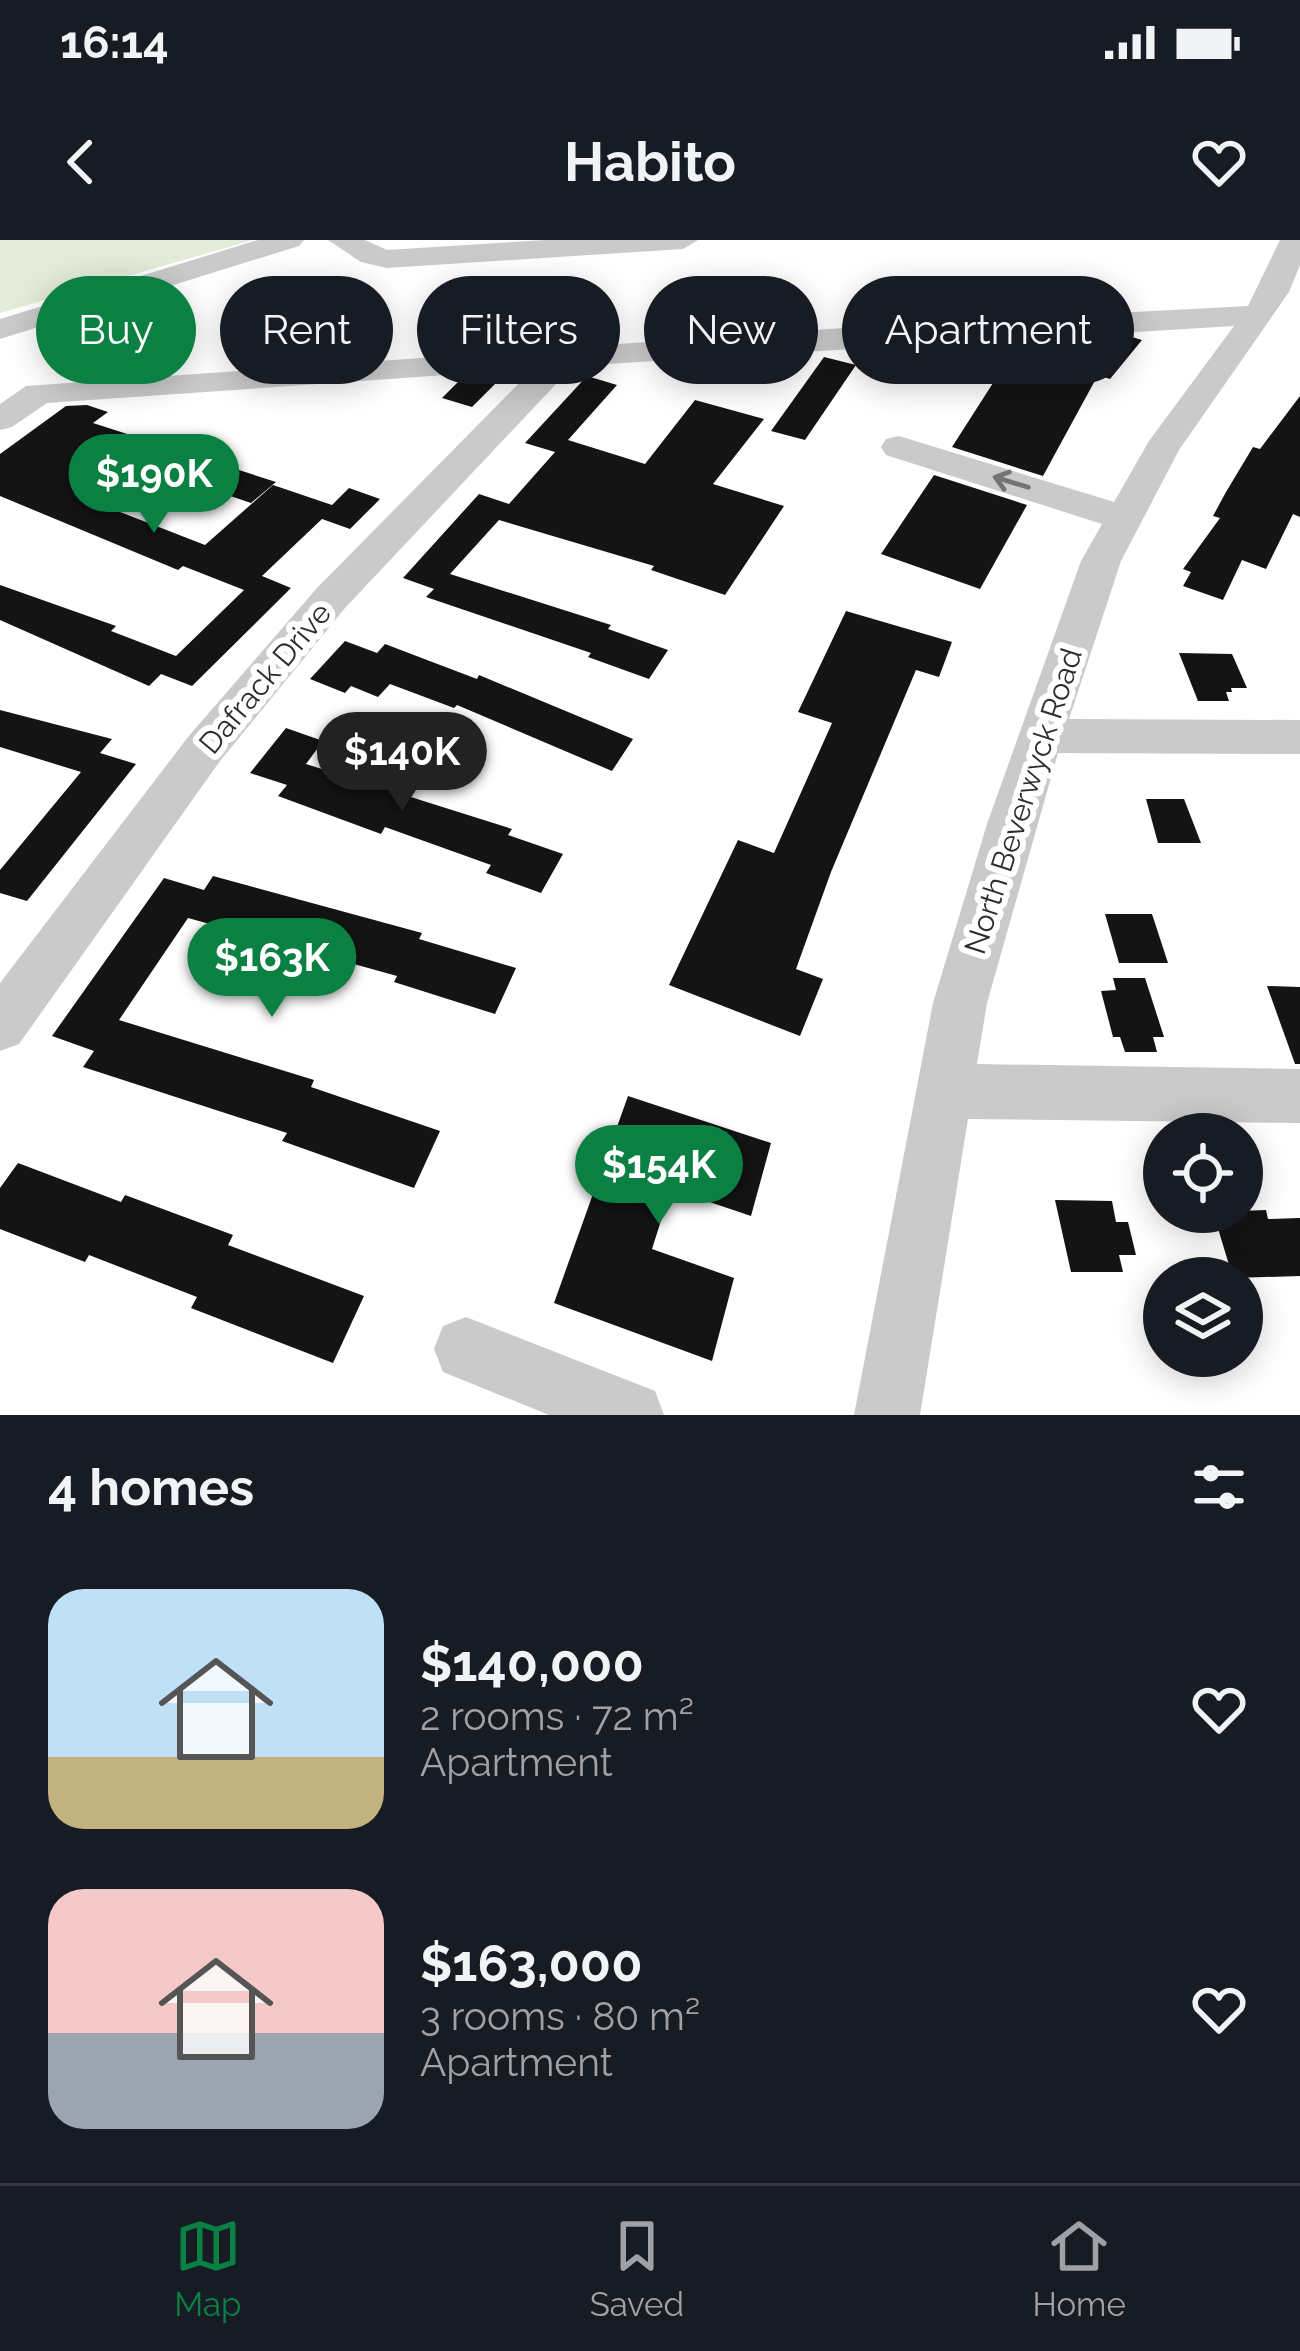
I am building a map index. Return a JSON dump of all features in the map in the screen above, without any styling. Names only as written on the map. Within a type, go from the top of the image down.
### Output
[{"type":"street","points":[[0,329],[290,240]]},
{"type":"street","points":[[344,240],[371,256],[387,259],[683,240]]},
{"type":"street","name":"North Beverwyck Road","points":[[887,1415],[960,1003],[1011,824],[1101,561],[1162,449],[1260,315],[1285,242]]},
{"type":"street","points":[[620,354],[1260,315]]},
{"type":"street","points":[[0,420],[38,393],[417,368]]},
{"type":"street","name":"Dafrack Drive","points":[[0,1025],[204,749],[271,669],[331,598],[537,384]]},
{"type":"street","points":[[899,447],[1122,517]]},
{"type":"street","points":[[1042,736],[1300,737]]},
{"type":"street","points":[[945,1090],[1300,1096]]},
{"type":"street","points":[[466,1349],[631,1415]]},
{"type":"green space","points":[[0,240],[253,240],[128,276],[36,276],[36,303],[0,313]]},
{"type":"building","points":[[824,357],[842,362],[843,384],[805,440],[771,431],[805,384],[818,384],[818,365]]},
{"type":"building","points":[[456,384],[495,384],[472,407],[442,398]]},
{"type":"building","points":[[580,384],[617,385],[568,440],[645,464],[695,400],[764,419],[713,484],[784,506],[725,595],[651,570],[654,566],[499,520],[450,574],[611,625],[608,629],[668,650],[649,679],[588,657],[591,653],[426,597],[434,589],[403,578],[479,494],[509,504],[555,452],[525,443]]},
{"type":"building","points":[[992,384],[1093,384],[1043,476],[952,447]]},
{"type":"building","points":[[1300,396],[1300,517],[1293,514],[1266,569],[1242,560],[1223,600],[1183,586],[1191,572],[1183,569],[1220,518],[1213,516],[1253,447],[1260,449]]},
{"type":"building","points":[[87,405],[108,412],[93,423],[276,482],[251,503],[163,473],[115,510],[205,545],[273,485],[332,505],[349,488],[380,499],[350,529],[322,519],[262,576],[291,588],[192,686],[161,674],[149,686],[0,620],[0,585],[116,626],[111,631],[176,656],[244,590],[183,566],[178,570],[0,496],[0,454],[66,406]]},
{"type":"building","points":[[934,475],[1027,505],[980,589],[881,554]]},
{"type":"building","points":[[846,611],[952,642],[939,677],[916,670],[831,872],[796,969],[823,979],[800,1036],[669,985],[738,840],[774,853],[832,723],[798,712]]},
{"type":"building","points":[[345,641],[377,653],[385,644],[477,679],[479,675],[633,739],[612,771],[457,705],[454,708],[390,684],[378,697],[351,686],[345,693],[310,679]]},
{"type":"building","points":[[1179,653],[1232,654],[1247,688],[1231,688],[1232,692],[1226,692],[1229,701],[1198,701]]},
{"type":"building","points":[[0,710],[112,739],[100,753],[136,764],[27,901],[0,893],[0,870],[81,772],[0,747]]},
{"type":"building","points":[[286,728],[323,741],[306,764],[512,829],[508,835],[563,854],[541,893],[486,873],[491,865],[385,827],[381,834],[278,796],[287,785],[250,773]]},
{"type":"building","points":[[1146,799],[1184,799],[1201,843],[1158,843]]},
{"type":"building","points":[[213,876],[422,933],[419,939],[516,968],[495,1014],[394,982],[397,976],[188,918],[119,1020],[314,1080],[311,1087],[440,1131],[414,1188],[282,1141],[287,1133],[83,1067],[94,1051],[52,1036],[164,878],[204,890]]},
{"type":"building","points":[[1105,914],[1152,914],[1168,963],[1119,963]]},
{"type":"building","points":[[1113,978],[1145,978],[1164,1037],[1153,1037],[1157,1052],[1125,1052],[1120,1037],[1113,1037],[1101,991],[1116,990]]},
{"type":"building","points":[[1267,986],[1300,987],[1300,1064],[1295,1064]]},
{"type":"building","points":[[628,1096],[771,1143],[751,1216],[671,1189],[652,1249],[734,1278],[712,1361],[554,1303]]},
{"type":"building","points":[[18,1163],[121,1202],[125,1195],[233,1235],[228,1245],[364,1296],[333,1363],[191,1308],[197,1297],[89,1255],[85,1262],[0,1229],[0,1188]]},
{"type":"building","points":[[1055,1200],[1112,1201],[1116,1222],[1128,1222],[1136,1255],[1119,1255],[1123,1272],[1071,1272]]},
{"type":"building","points":[[1263,1210],[1268,1219],[1300,1218],[1300,1276],[1263,1277],[1263,1257],[1227,1257],[1219,1233],[1263,1233]]}]
